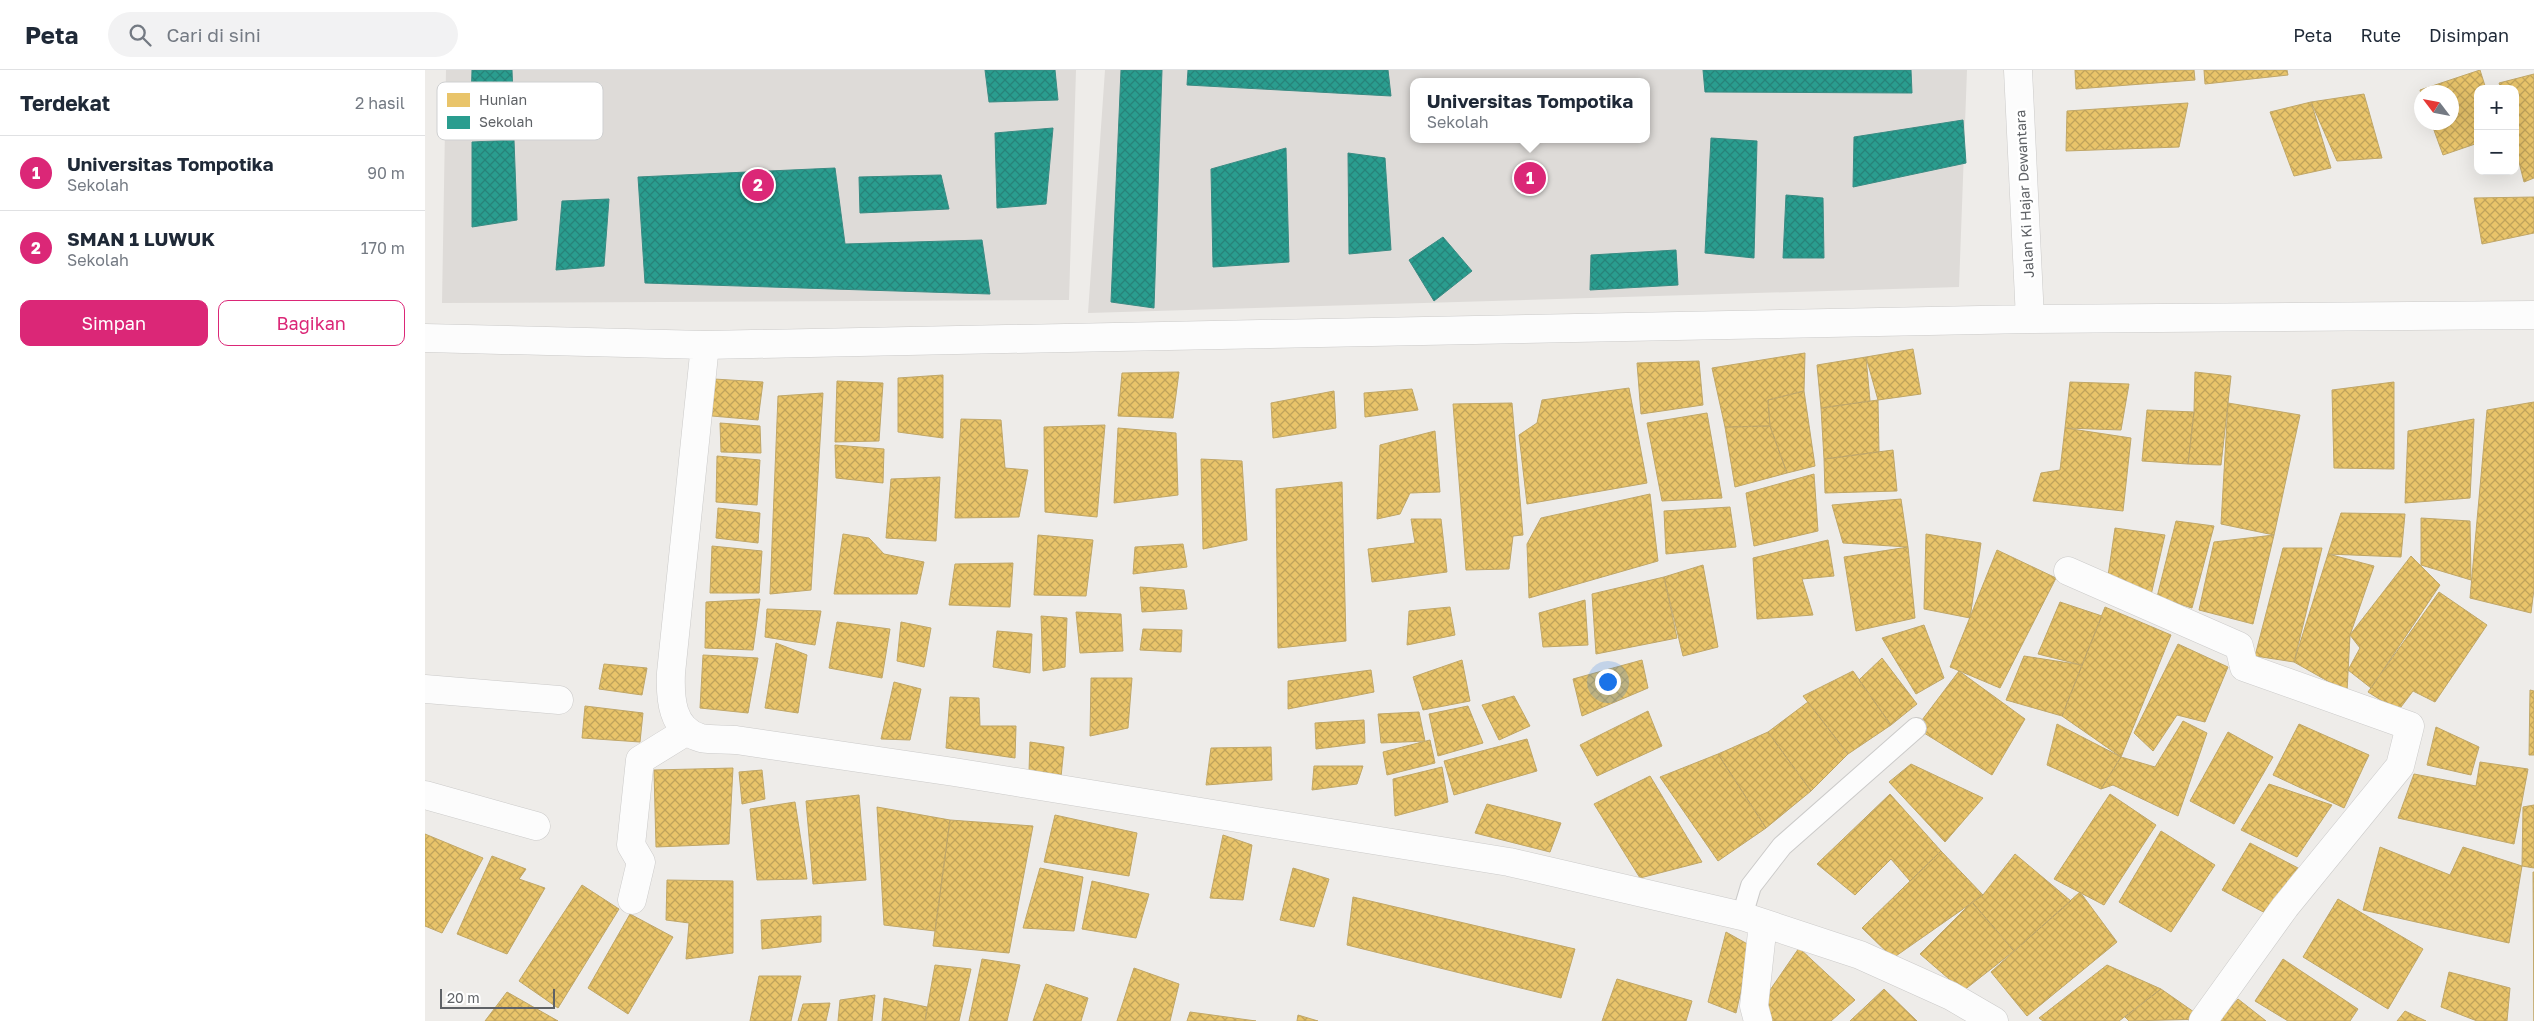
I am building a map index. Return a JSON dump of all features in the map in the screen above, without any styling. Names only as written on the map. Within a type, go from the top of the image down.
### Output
[{"type":"street","name":"Jalan Ki Hajar Dewantara","points":[[2018,70],[2030,318]]},
{"type":"street","points":[[425,338],[705,345],[2030,318],[2534,315]]},
{"type":"street","points":[[705,345],[671,673],[671,701],[676,719],[687,731],[700,738],[736,740],[954,772],[1509,862],[1753,919],[1859,955],[1951,996],[1994,1021]]},
{"type":"street","points":[[2068,571],[2239,646],[2243,667],[2410,726],[2400,766],[2285,906],[2203,1021]]},
{"type":"street","points":[[425,689],[559,700]]},
{"type":"street","points":[[632,900],[641,862],[631,845],[640,760],[687,731]]},
{"type":"street","points":[[425,795],[536,826]]},
{"type":"street","points":[[1753,919],[1754,1006],[1758,1021]]},
{"type":"lane","points":[[1753,919],[1751,886],[1782,846],[1916,728]]},
{"type":"shaded area","points":[[446,70],[1076,70],[1069,300],[442,303],[445,140],[603,140],[603,82],[446,82]]},
{"type":"shaded area","points":[[1105,70],[1967,70],[1959,287],[1088,313]]},
{"type":"building: Hunian","points":[[2075,70],[2194,70],[2195,80],[2076,89]]},
{"type":"building: Hunian","points":[[2204,70],[2287,70],[2288,75],[2205,84]]},
{"type":"building: Hunian","points":[[2480,70],[2485,85],[2474,85],[2474,144],[2443,155],[2434,130],[2459,130],[2459,85],[2435,85]]},
{"type":"building: Hunian","points":[[2534,74],[2534,178],[2524,182],[2519,162],[2519,85],[2500,85],[2499,83]]},
{"type":"building: Hunian","points":[[2364,94],[2382,158],[2337,161],[2311,102]]},
{"type":"building: Hunian","points":[[2311,102],[2331,168],[2294,176],[2270,112]]},
{"type":"building: Hunian","points":[[2188,103],[2179,147],[2066,151],[2067,111]]},
{"type":"building: Hunian","points":[[2534,197],[2534,233],[2482,244],[2474,198]]},
{"type":"building: Hunian","points":[[1913,349],[1921,394],[1878,400],[1866,357]]},
{"type":"building: Hunian","points":[[1805,353],[1804,391],[1768,400],[1770,426],[1725,427],[1712,368]]},
{"type":"building: Hunian","points":[[1866,357],[1870,401],[1821,408],[1817,365]]},
{"type":"building: Hunian","points":[[1699,361],[1703,405],[1641,414],[1637,363]]},
{"type":"building: Hunian","points":[[1179,372],[1173,418],[1118,416],[1122,373]]},
{"type":"building: Hunian","points":[[2195,372],[2231,376],[2221,465],[2188,464],[2194,412]]},
{"type":"building: Hunian","points":[[943,375],[943,438],[898,432],[898,378]]},
{"type":"building: Hunian","points":[[714,379],[763,382],[758,420],[712,416]]},
{"type":"building: Hunian","points":[[837,381],[883,383],[879,441],[835,442]]},
{"type":"building: Hunian","points":[[2070,382],[2129,384],[2121,430],[2065,428]]},
{"type":"building: Hunian","points":[[2394,382],[2394,469],[2334,468],[2332,390]]},
{"type":"building: Hunian","points":[[1629,388],[1647,483],[1527,504],[1519,435],[1537,423],[1542,400]]},
{"type":"building: Hunian","points":[[1412,389],[1418,410],[1365,417],[1364,393]]},
{"type":"building: Hunian","points":[[1334,391],[1336,428],[1273,438],[1271,403]]},
{"type":"building: Hunian","points":[[1804,391],[1815,466],[1787,473],[1770,426],[1768,400]]},
{"type":"building: Hunian","points":[[823,393],[811,590],[770,594],[778,396]]},
{"type":"building: Hunian","points":[[1878,400],[1879,452],[1824,459],[1821,408]]},
{"type":"building: Hunian","points":[[2534,402],[2534,589],[2531,613],[2470,598],[2487,410]]},
{"type":"building: Hunian","points":[[1512,403],[1523,535],[1513,536],[1509,569],[1466,570],[1453,404]]},
{"type":"building: Hunian","points":[[2228,403],[2300,415],[2274,535],[2221,524]]},
{"type":"building: Hunian","points":[[2147,410],[2194,412],[2188,464],[2142,461]]},
{"type":"building: Hunian","points":[[1707,413],[1722,498],[1662,501],[1647,423]]},
{"type":"building: Hunian","points":[[961,419],[1001,420],[1005,468],[1028,470],[1019,517],[955,518]]},
{"type":"building: Hunian","points":[[2474,419],[2470,498],[2405,503],[2408,431]]},
{"type":"building: Hunian","points":[[720,423],[760,426],[761,453],[721,452]]},
{"type":"building: Hunian","points":[[1105,425],[1097,517],[1045,512],[1044,427]]},
{"type":"building: Hunian","points":[[1770,426],[1787,473],[1735,487],[1725,427]]},
{"type":"building: Hunian","points":[[1118,428],[1176,433],[1178,495],[1114,503]]},
{"type":"building: Hunian","points":[[2065,428],[2131,438],[2123,511],[2033,501],[2041,473],[2060,470]]},
{"type":"building: Hunian","points":[[1435,431],[1440,492],[1410,493],[1400,514],[1377,519],[1380,445]]},
{"type":"building: Hunian","points":[[835,445],[884,449],[883,483],[836,478]]},
{"type":"building: Hunian","points":[[1893,450],[1897,491],[1825,493],[1824,459]]},
{"type":"building: Hunian","points":[[717,456],[760,460],[757,505],[716,502]]},
{"type":"building: Hunian","points":[[1201,459],[1242,461],[1247,540],[1203,549]]},
{"type":"building: Hunian","points":[[1814,474],[1818,531],[1754,546],[1746,493]]},
{"type":"building: Hunian","points":[[940,477],[936,541],[886,538],[891,479]]},
{"type":"building: Hunian","points":[[1342,482],[1346,641],[1278,648],[1276,489]]},
{"type":"building: Hunian","points":[[1650,494],[1658,561],[1529,598],[1527,544],[1541,518]]},
{"type":"building: Hunian","points":[[1901,499],[1908,547],[1843,543],[1832,505]]},
{"type":"building: Hunian","points":[[1730,507],[1736,547],[1666,554],[1664,511]]},
{"type":"building: Hunian","points":[[718,508],[760,513],[758,543],[716,538]]},
{"type":"building: Hunian","points":[[2341,513],[2405,514],[2401,557],[2328,554]]},
{"type":"building: Hunian","points":[[2421,518],[2470,521],[2471,580],[2421,565]]},
{"type":"building: Hunian","points":[[1411,519],[1441,519],[1447,572],[1372,582],[1368,549],[1415,543]]},
{"type":"building: Hunian","points":[[2176,521],[2214,526],[2192,608],[2157,597]]},
{"type":"building: Hunian","points":[[2115,528],[2165,535],[2151,595],[2108,576]]},
{"type":"building: Hunian","points":[[843,534],[869,538],[884,554],[924,562],[917,594],[834,594]]},
{"type":"building: Hunian","points":[[1926,534],[1981,543],[1970,618],[1924,609]]},
{"type":"building: Hunian","points":[[1038,535],[1093,540],[1086,596],[1034,595]]},
{"type":"building: Hunian","points":[[2274,535],[2253,624],[2199,610],[2214,542]]},
{"type":"building: Hunian","points":[[1828,540],[1834,576],[1802,579],[1813,615],[1757,619],[1753,558]]},
{"type":"building: Hunian","points":[[1183,544],[1187,567],[1133,574],[1135,547]]},
{"type":"building: Hunian","points":[[712,546],[762,551],[759,593],[710,593]]},
{"type":"building: Hunian","points":[[1908,547],[1915,618],[1856,631],[1844,557]]},
{"type":"building: Hunian","points":[[2283,548],[2322,548],[2294,662],[2255,656]]},
{"type":"building: Hunian","points":[[1997,550],[2056,578],[2000,688],[1950,667]]},
{"type":"building: Hunian","points":[[2328,554],[2374,566],[2350,635],[2347,692],[2294,662]]},
{"type":"building: Hunian","points":[[2411,556],[2440,585],[2371,688],[2348,670],[2360,648],[2350,635]]},
{"type":"building: Hunian","points":[[1013,563],[1010,607],[949,605],[955,564]]},
{"type":"building: Hunian","points":[[1703,565],[1718,647],[1683,656],[1664,577]]},
{"type":"building: Hunian","points":[[1664,577],[1677,638],[1596,654],[1592,594]]},
{"type":"building: Hunian","points":[[1140,587],[1184,590],[1187,609],[1142,612]]},
{"type":"building: Hunian","points":[[2439,592],[2487,625],[2435,702],[2413,691],[2398,711],[2368,692]]},
{"type":"building: Hunian","points":[[760,599],[753,650],[705,648],[706,602]]},
{"type":"building: Hunian","points":[[1585,600],[1588,645],[1543,647],[1539,613]]},
{"type":"building: Hunian","points":[[2060,602],[2102,616],[2082,665],[2038,654]]},
{"type":"building: Hunian","points":[[1450,607],[1455,635],[1407,645],[1409,611]]},
{"type":"building: Hunian","points":[[2105,607],[2171,635],[2121,757],[2062,716]]},
{"type":"building: Hunian","points":[[767,609],[821,611],[815,645],[765,637]]},
{"type":"building: Hunian","points":[[1076,612],[1121,614],[1123,651],[1080,653]]},
{"type":"building: Hunian","points":[[1041,616],[1067,618],[1065,667],[1043,671]]},
{"type":"building: Hunian","points":[[837,622],[890,629],[882,678],[829,668]]},
{"type":"building: Hunian","points":[[901,622],[931,628],[924,667],[897,661]]},
{"type":"building: Hunian","points":[[1924,625],[1944,678],[1916,694],[1882,638]]},
{"type":"building: Hunian","points":[[1143,629],[1182,630],[1181,652],[1140,650]]},
{"type":"building: Hunian","points":[[997,631],[1032,634],[1030,673],[993,667]]},
{"type":"building: Hunian","points":[[776,643],[807,655],[798,713],[765,708]]},
{"type":"building: Hunian","points":[[2178,644],[2228,667],[2205,722],[2177,715],[2153,751],[2134,733]]},
{"type":"building: Hunian","points":[[703,655],[758,658],[748,713],[700,708]]},
{"type":"building: Hunian","points":[[2024,656],[2082,665],[2062,716],[2006,700]]},
{"type":"building: Hunian","points":[[1882,658],[1917,704],[1891,725],[1859,680]]},
{"type":"building: Hunian","points":[[1462,660],[1470,701],[1423,710],[1413,677]]},
{"type":"building: Hunian","points":[[1642,660],[1648,688],[1582,716],[1573,679]]},
{"type":"building: Hunian","points":[[604,664],[647,668],[642,695],[599,689]]},
{"type":"building: Hunian","points":[[1371,670],[1374,692],[1288,709],[1288,681]]},
{"type":"building: Hunian","points":[[1853,671],[1891,725],[1848,754],[1803,696]]},
{"type":"building: Hunian","points":[[1959,671],[2025,719],[1992,775],[1916,728]]},
{"type":"building: Hunian","points":[[1091,678],[1132,678],[1128,728],[1090,736]]},
{"type":"building: Hunian","points":[[894,682],[921,689],[910,740],[881,739]]},
{"type":"building: Hunian","points":[[2530,690],[2534,691],[2534,755],[2529,755]]},
{"type":"building: Hunian","points":[[1514,696],[1530,726],[1499,740],[1482,705]]},
{"type":"building: Hunian","points":[[950,697],[979,698],[980,726],[1016,726],[1015,758],[946,748]]},
{"type":"building: Hunian","points":[[1808,702],[1848,754],[1811,791],[1768,732]]},
{"type":"building: Hunian","points":[[585,706],[643,713],[640,742],[582,738]]},
{"type":"building: Hunian","points":[[1468,706],[1483,743],[1438,756],[1429,714]]},
{"type":"building: Hunian","points":[[1648,711],[1662,746],[1597,776],[1580,745]]},
{"type":"building: Hunian","points":[[1419,712],[1425,741],[1381,743],[1378,714]]},
{"type":"building: Hunian","points":[[1364,720],[1365,743],[1316,749],[1315,723]]},
{"type":"building: Hunian","points":[[2183,721],[2207,733],[2178,816],[2113,785],[2101,789],[2121,757],[2155,767]]},
{"type":"building: Hunian","points":[[2057,724],[2121,757],[2101,789],[2047,765]]},
{"type":"building: Hunian","points":[[2299,724],[2369,755],[2344,808],[2273,775]]},
{"type":"building: Hunian","points":[[2436,727],[2479,747],[2471,775],[2427,765]]},
{"type":"building: Hunian","points":[[1768,732],[1811,791],[1766,828],[1718,754]]},
{"type":"building: Hunian","points":[[2228,732],[2273,757],[2234,824],[2190,801]]},
{"type":"building: Hunian","points":[[1527,739],[1537,771],[1454,795],[1444,761]]},
{"type":"building: Hunian","points":[[1430,740],[1435,763],[1387,775],[1383,752]]},
{"type":"building: Hunian","points":[[1030,742],[1064,747],[1061,777],[1029,771]]},
{"type":"building: Hunian","points":[[1271,747],[1272,780],[1206,785],[1211,748]]},
{"type":"building: Hunian","points":[[1718,754],[1766,828],[1718,861],[1660,777]]},
{"type":"building: Hunian","points":[[2480,762],[2528,769],[2514,844],[2398,818],[2414,774],[2476,786]]},
{"type":"building: Hunian","points":[[1911,764],[1983,798],[1945,842],[1889,782]]},
{"type":"building: Hunian","points":[[1314,766],[1363,766],[1357,784],[1312,790]]},
{"type":"building: Hunian","points":[[1442,767],[1448,802],[1395,816],[1393,779]]},
{"type":"building: Hunian","points":[[733,768],[729,844],[656,847],[654,770]]},
{"type":"building: Hunian","points":[[762,770],[765,799],[742,804],[739,772]]},
{"type":"building: Hunian","points":[[1650,776],[1702,862],[1640,878],[1594,804]]},
{"type":"building: Hunian","points":[[2269,784],[2332,805],[2297,857],[2241,830]]},
{"type":"building: Hunian","points":[[1890,794],[1941,851],[1910,881],[1891,859],[1855,895],[1817,864]]},
{"type":"building: Hunian","points":[[2110,794],[2156,825],[2104,905],[2054,879]]},
{"type":"building: Hunian","points":[[859,795],[866,880],[813,884],[806,801]]},
{"type":"building: Hunian","points":[[795,802],[807,879],[757,880],[750,809]]},
{"type":"building: Hunian","points":[[1487,804],[1561,823],[1550,852],[1475,833]]},
{"type":"building: Hunian","points":[[2534,805],[2534,868],[2522,866],[2523,807]]},
{"type":"building: Hunian","points":[[877,807],[950,820],[935,931],[884,925]]},
{"type":"building: Hunian","points":[[1055,815],[1137,833],[1129,876],[1044,862]]},
{"type":"building: Hunian","points":[[950,820],[1033,826],[1009,953],[933,946]]},
{"type":"building: Hunian","points":[[2161,831],[2215,865],[2171,932],[2119,902]]},
{"type":"building: Hunian","points":[[425,834],[483,858],[442,933],[425,926]]},
{"type":"building: Hunian","points":[[1223,835],[1252,845],[1243,900],[1210,898]]},
{"type":"building: Hunian","points":[[2250,843],[2300,869],[2269,915],[2222,890]]},
{"type":"building: Hunian","points":[[2380,847],[2450,875],[2463,847],[2522,866],[2509,943],[2363,910]]},
{"type":"building: Hunian","points":[[1941,851],[1983,895],[1893,958],[1862,928]]},
{"type":"building: Hunian","points":[[2015,854],[2071,901],[2014,951],[1972,902],[1983,895]]},
{"type":"building: Hunian","points":[[492,856],[526,869],[519,879],[545,888],[507,954],[457,934]]},
{"type":"building: Hunian","points":[[1040,868],[1083,877],[1074,931],[1023,928]]},
{"type":"building: Hunian","points":[[1293,868],[1329,879],[1314,927],[1280,920]]},
{"type":"building: Hunian","points":[[2533,872],[2534,872],[2534,1021]]},
{"type":"building: Hunian","points":[[667,880],[733,881],[733,953],[686,959],[689,923],[666,920]]},
{"type":"building: Hunian","points":[[1092,881],[1149,894],[1136,938],[1082,929]]},
{"type":"building: Hunian","points":[[582,885],[619,909],[558,1008],[519,981]]},
{"type":"building: Hunian","points":[[2080,892],[2117,942],[2027,1016],[1991,972]]},
{"type":"building: Hunian","points":[[1353,897],[1575,949],[1561,998],[1347,945]]},
{"type":"building: Hunian","points":[[2338,899],[2423,949],[2388,1009],[2303,957]]},
{"type":"building: Hunian","points":[[1972,902],[2014,951],[1963,991],[1920,954]]},
{"type":"building: Hunian","points":[[630,914],[673,937],[628,1014],[588,988]]},
{"type":"building: Hunian","points":[[821,916],[821,942],[762,949],[761,920]]},
{"type":"building: Hunian","points":[[1726,932],[1751,946],[1736,1013],[1708,1002]]},
{"type":"building: Hunian","points":[[1799,948],[1855,1000],[1831,1021],[1767,1021],[1757,1009]]},
{"type":"building: Hunian","points":[[982,959],[1020,965],[1007,1021],[969,1021]]},
{"type":"building: Hunian","points":[[2283,959],[2358,1009],[2350,1021],[2288,1021],[2255,1001]]},
{"type":"building: Hunian","points":[[935,965],[971,969],[959,1021],[925,1021]]},
{"type":"building: Hunian","points":[[2107,965],[2161,989],[2119,1021],[2043,1021],[2039,1018]]},
{"type":"building: Hunian","points":[[1134,968],[1179,984],[1170,1021],[1117,1021]]},
{"type":"building: Hunian","points":[[2449,972],[2510,988],[2507,1021],[2477,1021],[2441,1007]]},
{"type":"building: Hunian","points":[[759,976],[801,976],[791,1021],[750,1021]]},
{"type":"building: Hunian","points":[[1617,979],[1692,1001],[1686,1021],[1602,1021]]},
{"type":"building: Hunian","points":[[1046,984],[1088,998],[1081,1021],[1033,1021]]},
{"type":"building: Hunian","points":[[1884,989],[1917,1021],[1850,1021]]},
{"type":"building: Hunian","points":[[2161,989],[2204,1019],[2129,1021],[2125,1017]]},
{"type":"building: Hunian","points":[[507,992],[558,1021],[485,1021]]},
{"type":"building: Hunian","points":[[875,995],[872,1021],[838,1021],[840,1000]]},
{"type":"building: Hunian","points":[[884,998],[927,1007],[925,1021],[882,1021]]},
{"type":"building: Hunian","points":[[2238,999],[2266,1021],[2219,1021]]},
{"type":"building: Hunian","points":[[830,1003],[826,1021],[798,1021],[803,1004]]},
{"type":"building: Hunian","points":[[2405,1011],[2426,1021],[2397,1021]]},
{"type":"building: Hunian","points":[[1190,1012],[1256,1021],[1187,1021]]},
{"type":"building: Hunian","points":[[1298,1015],[1318,1021],[1297,1021]]},
{"type":"building: Sekolah","points":[[472,70],[512,70],[512,82],[472,82]]},
{"type":"building: Sekolah","points":[[985,70],[1055,70],[1058,100],[989,102]]},
{"type":"building: Sekolah","points":[[1121,70],[1162,70],[1154,308],[1111,302]]},
{"type":"building: Sekolah","points":[[1188,70],[1388,70],[1391,96],[1187,85]]},
{"type":"building: Sekolah","points":[[1703,70],[1911,70],[1912,93],[1705,92]]},
{"type":"building: Sekolah","points":[[1963,120],[1966,163],[1853,187],[1854,137]]},
{"type":"building: Sekolah","points":[[1053,128],[1046,204],[997,208],[995,133]]},
{"type":"building: Sekolah","points":[[1711,138],[1757,141],[1754,258],[1705,253]]},
{"type":"building: Sekolah","points":[[514,140],[517,220],[472,227],[472,142]]},
{"type":"building: Sekolah","points":[[1286,148],[1289,262],[1213,267],[1211,169]]},
{"type":"building: Sekolah","points":[[1348,153],[1385,158],[1391,250],[1349,254]]},
{"type":"building: Sekolah","points":[[835,168],[845,244],[982,240],[990,294],[645,283],[638,177]]},
{"type":"building: Sekolah","points":[[941,175],[949,209],[860,213],[859,177]]},
{"type":"building: Sekolah","points":[[1786,195],[1823,198],[1824,258],[1783,258]]},
{"type":"building: Sekolah","points":[[609,199],[604,266],[556,270],[562,201]]},
{"type":"building: Sekolah","points":[[1443,237],[1472,271],[1434,301],[1409,260]]},
{"type":"building: Sekolah","points":[[1676,250],[1678,285],[1590,290],[1591,255]]},
{"type":"place","name":"Universitas Tompotika","points":[[1530,178]]},
{"type":"place","name":"SMAN 1 LUWUK","points":[[758,185]]}]
